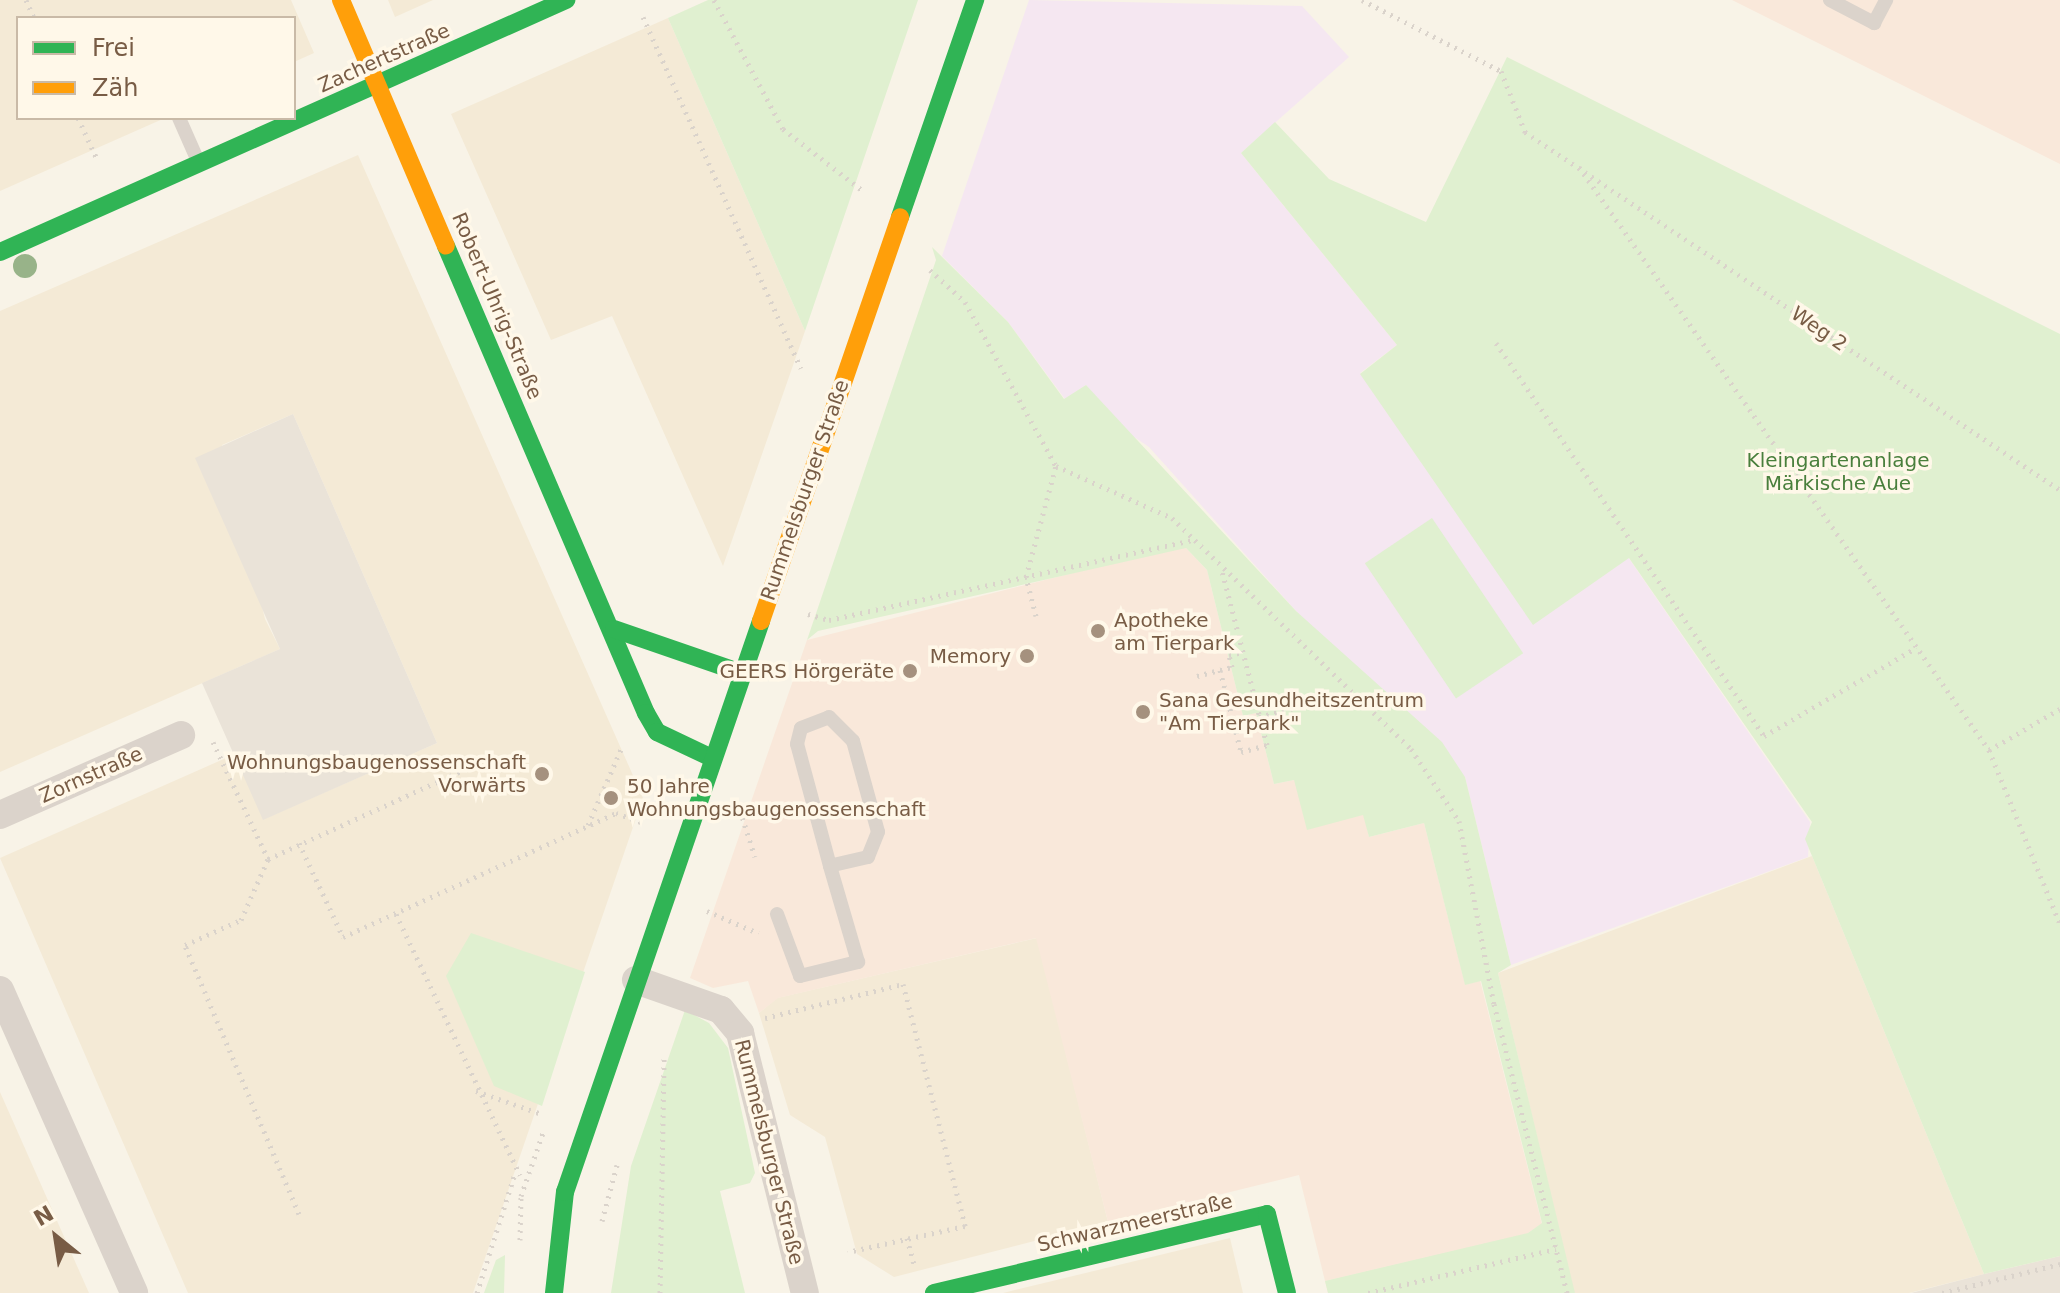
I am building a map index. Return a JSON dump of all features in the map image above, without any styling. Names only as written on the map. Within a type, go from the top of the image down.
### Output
[{"type":"street","name":"Robert-Uhrig-Straße","points":[[341,0],[657,732],[712,758]]},
{"type":"street","name":"Zachertstraße","points":[[0,252],[566,0]]},
{"type":"street","name":"Rummelsburger Straße","points":[[554,1293],[565,1192],[975,0]]},
{"type":"street","points":[[614,629],[742,673]]},
{"type":"street","name":"Zornstraße","points":[[0,815],[181,735]]},
{"type":"street","name":"Rummelsburger Straße","points":[[636,980],[721,1010],[740,1033],[805,1293]]},
{"type":"street","points":[[0,990],[134,1293]]},
{"type":"street","name":"Schwarzmeerstraße","points":[[934,1293],[1267,1214],[1287,1293]]},
{"type":"lane","points":[[1830,0],[1874,23],[1886,0]]},
{"type":"lane","points":[[180,120],[199,164]]},
{"type":"lane","points":[[777,914],[800,976],[858,962],[830,866],[797,744],[801,728],[829,717],[853,741],[878,832],[868,857],[830,866]]},
{"type":"path","points":[[714,0],[783,129],[862,190]]},
{"type":"path","name":"Weg 2","points":[[1362,0],[1501,71],[1525,132],[2060,490]]},
{"type":"path","points":[[643,17],[801,368]]},
{"type":"path","points":[[79,120],[98,161]]},
{"type":"path","points":[[1579,167],[1989,750],[2060,924]]},
{"type":"path","points":[[930,270],[965,302],[1056,466],[1172,518],[1411,749],[1459,821],[1494,1004],[1567,1293]]},
{"type":"path","points":[[1496,343],[1764,736],[1916,648]]},
{"type":"path","points":[[1036,616],[1026,577],[1056,466]]},
{"type":"path","points":[[808,614],[829,620],[1194,540]]},
{"type":"path","points":[[1220,670],[1241,752],[1267,745],[1222,569]]},
{"type":"path","points":[[1197,676],[1232,667],[1229,655],[1243,652]]},
{"type":"path","points":[[1259,717],[1351,693]]},
{"type":"path","points":[[1989,750],[2060,709]]},
{"type":"path","points":[[213,742],[268,859]]},
{"type":"path","points":[[588,826],[616,748],[626,743]]},
{"type":"path","points":[[299,1214],[185,945],[241,920],[268,859],[474,765]]},
{"type":"path","points":[[740,810],[755,857]]},
{"type":"path","points":[[299,843],[343,937],[616,813],[643,823]]},
{"type":"path","points":[[707,911],[763,936],[783,931]]},
{"type":"path","points":[[396,914],[517,1174],[477,1293]]},
{"type":"path","points":[[740,1033],[764,1018],[903,984],[965,1226],[848,1252]]},
{"type":"path","points":[[660,1293],[664,1054]]},
{"type":"path","points":[[476,1091],[539,1113]]},
{"type":"path","points":[[1368,1293],[1556,1249]]},
{"type":"path","points":[[1942,1293],[2060,1264]]},
{"type":"shaded area","points":[[0,0],[291,0],[314,53],[296,61],[296,16],[16,16],[16,120],[160,120],[0,191]]},
{"type":"shaded area","points":[[388,0],[433,0],[395,17]]},
{"type":"shaded area","points":[[1029,0],[1302,6],[1349,57],[1241,153],[1397,345],[1360,373],[1628,557],[1810,822],[1808,857],[1511,965],[1465,777],[1296,611],[1149,447],[1115,424],[1086,385],[1065,399],[1008,322],[942,256]]},
{"type":"shaded area","points":[[1732,0],[2060,0],[2060,164]]},
{"type":"shaded area","points":[[668,18],[805,331],[723,566],[612,316],[551,340],[451,114]]},
{"type":"shaded area","points":[[358,155],[643,798],[473,1293],[188,1293],[0,858],[235,754],[264,819],[437,743],[293,414],[222,445],[265,619],[280,649],[0,772],[0,311]]},
{"type":"shaded area","points":[[293,414],[437,743],[263,820],[202,683],[280,649],[195,458]]},
{"type":"shaded area","points":[[1172,548],[1186,548],[1207,570],[1243,716],[1256,713],[1274,784],[1294,780],[1364,814],[1369,837],[1424,823],[1465,984],[1480,980],[1542,1224],[1528,1233],[1325,1281],[1299,1175],[1108,1222],[1036,938],[778,998],[759,1013],[748,981],[713,988],[690,978],[807,640]]},
{"type":"shaded area","points":[[1812,856],[1984,1274],[1909,1293],[1328,1293],[1325,1281],[1558,1225],[1498,973]]},
{"type":"shaded area","points":[[1037,938],[1108,1222],[894,1277],[857,1254],[825,1137],[790,1115],[759,1013],[777,998]]},
{"type":"shaded area","points":[[0,1092],[89,1293],[0,1293]]},
{"type":"shaded area","points":[[1230,1238],[1243,1293],[1003,1293]]},
{"type":"shaded area","points":[[2060,1256],[2060,1293],[1911,1293],[1984,1274]]},
{"type":"green space","points":[[708,0],[918,0],[805,331],[668,18]]},
{"type":"green space","name":"Kleingartenanlage Märkische Aue","points":[[1507,57],[2060,334],[2060,1256],[1984,1274],[1805,839],[1812,822],[1629,558],[1533,625],[1360,374],[1397,345],[1241,153],[1275,122],[1329,179],[1426,222]]},
{"type":"green space","points":[[932,247],[1008,322],[1064,399],[1086,385],[1296,611],[1442,742],[1465,777],[1511,965],[1498,973],[1575,1293],[1328,1293],[1325,1281],[1528,1233],[1542,1223],[1481,981],[1465,985],[1424,823],[1369,837],[1363,815],[1307,830],[1294,780],[1274,784],[1256,713],[1243,716],[1207,570],[1186,548],[818,631],[807,640],[936,260]]},
{"type":"green space","points":[[1432,518],[1523,653],[1456,698],[1365,563]]},
{"type":"green space","points":[[471,933],[585,972],[542,1106],[494,1086],[446,976]]},
{"type":"green space","points":[[685,1010],[709,1023],[728,1048],[755,1173],[750,1183],[720,1191],[745,1293],[611,1293],[631,1166]]},
{"type":"green space","points":[[505,1255],[504,1293],[484,1293],[496,1260]]},
{"type":"traffic: fast","points":[[0,252],[566,0]]},
{"type":"traffic: fast","points":[[900,217],[975,0]]},
{"type":"traffic: fast","points":[[446,246],[646,713],[657,732],[712,758]]},
{"type":"traffic: fast","points":[[554,1293],[565,1192],[761,621]]},
{"type":"traffic: fast","points":[[614,629],[742,673]]},
{"type":"traffic: fast","points":[[934,1293],[1267,1214],[1287,1293]]},
{"type":"traffic: slow","points":[[341,0],[446,246]]},
{"type":"traffic: slow","points":[[761,621],[900,217]]},
{"type":"place","name":"Apotheke am Tierpark","points":[[1098,631]]},
{"type":"place","name":"Memory","points":[[1027,656]]},
{"type":"place","name":"GEERS Hörgeräte","points":[[910,671]]},
{"type":"place","name":"Sana Gesundheitszentrum \"Am Tierpark\"","points":[[1143,712]]},
{"type":"place","name":"Wohnungsbaugenossenschaft Vorwärts","points":[[542,774]]},
{"type":"place","name":"50 Jahre Wohnungsbaugenossenschaft","points":[[611,798]]}]
